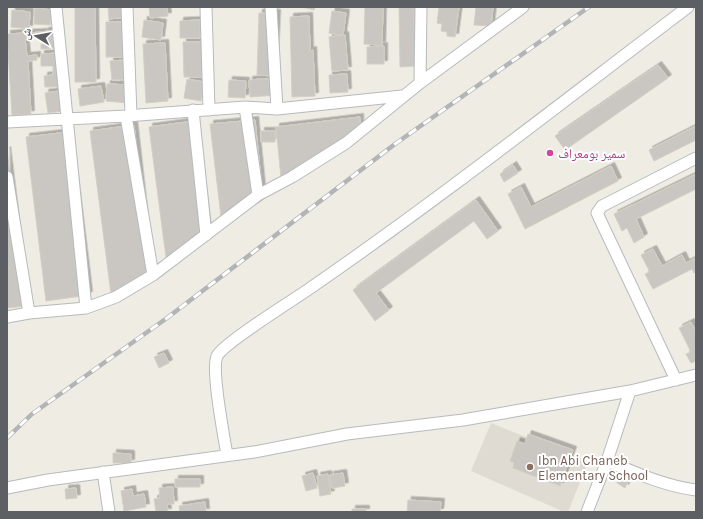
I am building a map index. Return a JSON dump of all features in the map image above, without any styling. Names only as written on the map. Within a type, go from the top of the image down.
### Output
[{"type":"street","points":[[56,7],[86,308]]},
{"type":"street","points":[[126,7],[128,116],[153,275]]},
{"type":"street","points":[[206,7],[209,110]]},
{"type":"street","points":[[271,7],[277,110]]},
{"type":"street","points":[[420,83],[421,7]]},
{"type":"street","points":[[7,317],[29,313],[86,308],[116,297],[153,275],[258,195],[292,177],[346,143],[402,96],[523,7]]},
{"type":"street","points":[[227,455],[216,377],[215,363],[219,354],[240,336],[360,254],[489,159],[688,7]]},
{"type":"street","points":[[7,122],[128,116],[245,107],[277,110],[402,96]]},
{"type":"street","points":[[245,107],[258,195]]},
{"type":"street","points":[[193,110],[206,234]]},
{"type":"street","points":[[676,380],[597,213],[602,206],[696,158]]},
{"type":"street","points":[[7,177],[29,313]]},
{"type":"street","points":[[7,488],[103,472],[254,452],[347,434],[463,420],[630,391],[696,376]]},
{"type":"street","points":[[587,512],[608,461],[630,391]]},
{"type":"street","points":[[608,461],[645,476],[696,490]]},
{"type":"street","points":[[103,472],[109,512]]},
{"type":"shaded area","name":"Ibn Abi Chaneb Elementary School","points":[[491,423],[588,462],[568,512],[564,512],[471,471]]},
{"type":"building","points":[[75,7],[95,7],[96,82],[75,82]]},
{"type":"building","points":[[108,7],[125,7],[127,17],[109,19]]},
{"type":"building","points":[[149,7],[167,7],[168,16],[150,18]]},
{"type":"building","points":[[302,7],[315,7],[314,10]]},
{"type":"building","points":[[365,7],[383,7],[382,45],[364,44]]},
{"type":"building","points":[[399,7],[414,7],[415,66],[400,67]]},
{"type":"building","points":[[439,7],[459,7],[455,37],[447,36],[447,32],[441,31],[442,24],[437,23]]},
{"type":"building","points":[[476,7],[493,7],[491,26],[474,25]]},
{"type":"building","points":[[35,8],[52,10],[50,25],[34,24]]},
{"type":"building","points":[[12,10],[30,12],[29,29],[11,27]]},
{"type":"building","points":[[332,11],[346,13],[343,35],[329,33]]},
{"type":"building","points":[[259,13],[277,13],[274,76],[257,75]]},
{"type":"building","points":[[309,16],[310,51],[313,50],[315,96],[292,97],[290,17]]},
{"type":"building","points":[[144,20],[163,23],[161,40],[142,37]]},
{"type":"building","points":[[200,20],[200,38],[180,38],[180,21]]},
{"type":"building","points":[[106,22],[127,22],[127,57],[106,57]]},
{"type":"building","points":[[45,31],[60,31],[60,49],[41,49],[41,44],[45,44]]},
{"type":"building","points":[[44,32],[44,37],[25,38],[27,56],[37,55],[37,60],[28,61],[31,114],[12,115],[7,34]]},
{"type":"building","points":[[345,35],[348,70],[332,71],[329,37]]},
{"type":"building","points":[[183,42],[202,42],[203,77],[184,77]]},
{"type":"building","points":[[165,43],[168,101],[146,103],[143,44]]},
{"type":"building","points":[[384,46],[384,64],[367,64],[367,47]]},
{"type":"building","points":[[59,53],[61,87],[45,87],[44,76],[53,75],[53,66],[41,66],[41,54]]},
{"type":"building","points":[[127,60],[129,79],[112,80],[110,61]]},
{"type":"building","points":[[658,65],[668,78],[565,150],[555,136]]},
{"type":"building","points":[[347,74],[348,92],[330,93],[329,75]]},
{"type":"building","points":[[275,78],[276,95],[250,97],[249,80]]},
{"type":"building","points":[[187,79],[204,82],[201,101],[184,98]]},
{"type":"building","points":[[229,80],[246,81],[245,98],[228,97]]},
{"type":"building","points":[[107,84],[129,85],[128,103],[106,101]]},
{"type":"building","points":[[101,86],[104,102],[80,106],[78,89]]},
{"type":"building","points":[[60,91],[63,111],[48,113],[45,93]]},
{"type":"building","points":[[360,117],[360,137],[282,188],[276,127]]},
{"type":"building","points":[[255,120],[263,200],[222,225],[210,124]]},
{"type":"building","points":[[194,121],[209,240],[167,265],[149,127]]},
{"type":"building","points":[[134,125],[151,274],[111,294],[90,131]]},
{"type":"building","points":[[696,126],[696,140],[654,161],[649,150]]},
{"type":"building","points":[[261,131],[275,131],[275,142],[261,142]]},
{"type":"building","points":[[69,132],[89,295],[46,301],[26,137]]},
{"type":"building","points":[[7,150],[26,306],[7,308]]},
{"type":"building","points":[[513,165],[518,173],[504,182],[500,174]]},
{"type":"building","points":[[611,166],[618,181],[525,229],[508,194],[521,187],[531,207]]},
{"type":"building","points":[[696,174],[696,189],[636,219],[644,237],[634,243],[627,228],[622,231],[614,214]]},
{"type":"building","points":[[476,200],[498,231],[487,239],[474,221],[376,293],[389,310],[375,321],[353,290]]},
{"type":"building","points":[[653,249],[662,266],[682,255],[686,263],[696,258],[696,272],[694,273],[692,269],[653,289],[645,274],[650,272],[641,255]]},
{"type":"building","points":[[691,322],[696,331],[696,361],[691,363],[686,354],[691,352],[679,328]]},
{"type":"building","points":[[164,353],[169,363],[159,368],[154,357]]},
{"type":"building","points":[[528,434],[573,450],[560,486],[513,468],[514,463],[510,461],[517,441],[525,444]]},
{"type":"building","points":[[113,453],[131,454],[131,463],[113,463]]},
{"type":"building","points":[[313,473],[317,488],[306,491],[302,476]]},
{"type":"building","points":[[343,473],[345,486],[332,488],[330,475]]},
{"type":"building","points":[[328,474],[331,494],[320,496],[317,476]]},
{"type":"building","points":[[621,474],[629,479],[625,488],[617,483]]},
{"type":"building","points":[[175,479],[200,479],[200,487],[175,487]]},
{"type":"building","points":[[173,487],[174,504],[167,504],[168,512],[156,512],[154,499],[160,498],[159,488]]},
{"type":"building","points":[[76,488],[77,498],[66,499],[65,489]]},
{"type":"building","points":[[132,489],[133,496],[144,494],[146,507],[124,511],[121,491]]},
{"type":"building","points":[[408,500],[441,502],[440,512],[407,512]]},
{"type":"building","points":[[205,502],[206,512],[180,512],[179,506]]},
{"type":"building","points":[[352,509],[366,509],[366,512],[352,512]]},
{"type":"railway","points":[[7,438],[32,414],[167,318],[395,144],[589,7]]},
{"type":"place","name":"سمير بومعراف","points":[[550,153]]},
{"type":"place","name":"Ibn Abi Chaneb Elementary School","points":[[530,467]]}]
